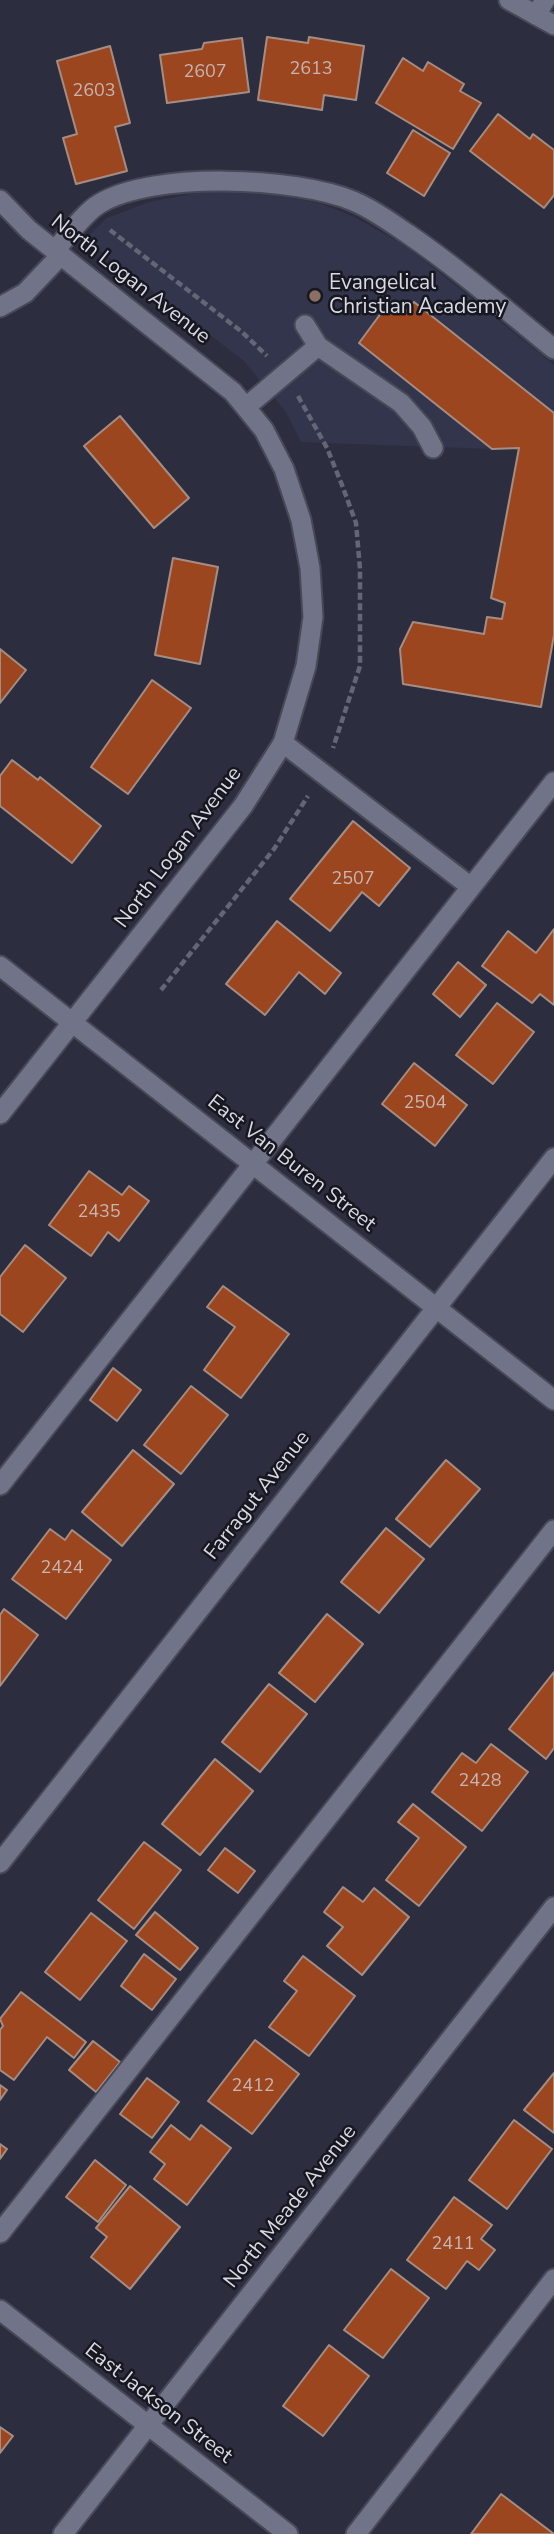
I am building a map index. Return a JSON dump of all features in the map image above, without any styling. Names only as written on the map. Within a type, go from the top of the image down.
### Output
[{"type":"street","points":[[509,0],[541,7],[554,25]]},
{"type":"street","points":[[0,307],[25,293],[97,204],[132,191],[170,182],[219,181],[288,185],[354,201],[390,222],[436,254],[554,349]]},
{"type":"street","name":"North Logan Avenue","points":[[0,200],[29,230],[233,392],[264,430],[284,469],[301,520],[310,568],[313,617],[306,666],[283,743],[243,806],[0,1114]]},
{"type":"street","points":[[305,325],[318,346],[401,403],[422,427],[433,448]]},
{"type":"street","points":[[246,407],[318,346]]},
{"type":"street","points":[[283,743],[471,887]]},
{"type":"street","points":[[0,1485],[554,782]]},
{"type":"street","name":"East Van Buren Street","points":[[0,965],[554,1400]]},
{"type":"street","name":"Farragut Avenue","points":[[0,1863],[554,1158]]},
{"type":"street","points":[[0,2233],[554,1530]]},
{"type":"street","name":"North Meade Avenue","points":[[62,2534],[554,1907]]},
{"type":"street","points":[[356,2534],[554,2279]]},
{"type":"street","name":"East Jackson Street","points":[[0,2310],[288,2534]]},
{"type":"path","points":[[89,213],[242,332],[284,375],[307,410],[342,485],[356,523],[360,569],[360,666],[336,743],[300,810],[274,849],[161,990]]},
{"type":"shaded area","name":"Evangelical Christian Academy","points":[[258,190],[322,204],[354,217],[409,248],[554,365],[554,444],[492,449],[301,442],[286,412],[244,361],[85,239],[107,218],[149,202],[197,193]]},
{"type":"building","points":[[267,37],[308,43],[309,37],[364,46],[356,100],[324,95],[322,110],[258,100]]},
{"type":"building","points":[[242,38],[249,92],[167,103],[160,55],[202,49],[204,43]]},
{"type":"building","points":[[110,46],[130,123],[115,127],[127,171],[76,184],[63,138],[77,134],[57,61]]},
{"type":"building","points":[[403,58],[423,71],[428,62],[464,84],[460,91],[481,103],[453,149],[376,103]]},
{"type":"building","points":[[498,114],[530,139],[533,134],[554,150],[554,195],[544,208],[470,151]]},
{"type":"building","points":[[413,130],[450,153],[424,196],[387,173]]},
{"type":"building","points":[[390,301],[405,312],[414,302],[554,413],[554,635],[541,707],[403,684],[400,649],[413,622],[484,634],[487,617],[502,619],[505,603],[491,598],[519,448],[492,449],[359,343]]},
{"type":"building","points":[[120,416],[189,498],[154,528],[84,446]]},
{"type":"building","points":[[173,558],[218,567],[200,664],[155,655]]},
{"type":"building","points":[[0,649],[26,670],[0,703]]},
{"type":"building","points":[[152,680],[191,708],[128,794],[91,767]]},
{"type":"building","points":[[12,760],[38,780],[40,777],[101,826],[72,863],[0,806],[0,776]]},
{"type":"building","points":[[353,821],[410,868],[379,906],[362,892],[330,931],[290,899]]},
{"type":"building","points":[[277,921],[341,973],[325,994],[299,972],[265,1015],[226,984]]},
{"type":"building","points":[[554,929],[554,1005],[540,994],[532,1003],[482,966],[508,931],[536,953]]},
{"type":"building","points":[[458,962],[486,985],[460,1017],[433,994]]},
{"type":"building","points":[[497,1003],[534,1032],[493,1084],[456,1055]]},
{"type":"building","points":[[414,1063],[467,1105],[435,1146],[382,1104]]},
{"type":"building","points":[[89,1171],[122,1195],[129,1186],[149,1201],[119,1241],[108,1232],[91,1256],[49,1225]]},
{"type":"building","points":[[25,1245],[66,1278],[23,1332],[0,1314],[0,1277]]},
{"type":"building","points":[[223,1286],[289,1334],[241,1398],[204,1370],[235,1327],[207,1307]]},
{"type":"building","points":[[113,1368],[141,1390],[117,1421],[90,1400]]},
{"type":"building","points":[[191,1386],[228,1415],[181,1474],[144,1445]]},
{"type":"building","points":[[133,1450],[174,1484],[122,1546],[82,1512]]},
{"type":"building","points":[[446,1460],[480,1489],[430,1547],[396,1519]]},
{"type":"building","points":[[386,1528],[424,1559],[379,1613],[341,1582]]},
{"type":"building","points":[[50,1529],[65,1540],[72,1530],[111,1560],[66,1619],[12,1579]]},
{"type":"building","points":[[4,1609],[38,1635],[0,1686],[0,1615]]},
{"type":"building","points":[[327,1614],[363,1644],[315,1702],[279,1673]]},
{"type":"building","points":[[554,1672],[554,1748],[546,1759],[509,1729]]},
{"type":"building","points":[[269,1684],[307,1714],[260,1772],[222,1742]]},
{"type":"building","points":[[491,1744],[528,1772],[482,1831],[432,1792],[462,1753],[476,1763]]},
{"type":"building","points":[[215,1759],[253,1791],[200,1855],[162,1824]]},
{"type":"building","points":[[413,1804],[466,1847],[419,1906],[386,1880],[419,1838],[398,1822]]},
{"type":"building","points":[[144,1842],[181,1870],[134,1929],[98,1900]]},
{"type":"building","points":[[225,1848],[255,1871],[238,1893],[208,1870]]},
{"type":"building","points":[[343,1887],[363,1902],[374,1888],[409,1917],[362,1975],[327,1946],[343,1927],[324,1912]]},
{"type":"building","points":[[155,1912],[198,1948],[180,1970],[136,1935]]},
{"type":"building","points":[[91,1913],[127,1941],[80,2000],[45,1972]]},
{"type":"building","points":[[144,1954],[176,1979],[152,2010],[121,1986]]},
{"type":"building","points":[[303,1956],[355,1996],[309,2056],[269,2027],[297,1991],[284,1981]]},
{"type":"building","points":[[21,1992],[86,2042],[74,2058],[47,2037],[14,2080],[0,2070],[0,2030],[3,2026],[0,2019]]},
{"type":"building","points":[[255,2040],[299,2074],[252,2134],[208,2101]]},
{"type":"building","points":[[93,2041],[120,2062],[96,2092],[69,2070]]},
{"type":"building","points":[[554,2073],[554,2133],[524,2110]]},
{"type":"building","points":[[147,2078],[179,2102],[152,2138],[120,2114]]},
{"type":"building","points":[[0,2085],[7,2090],[0,2100]]},
{"type":"building","points":[[514,2120],[552,2149],[507,2209],[469,2180]]},
{"type":"building","points":[[171,2125],[190,2140],[201,2125],[231,2148],[187,2205],[154,2179],[165,2164],[150,2152]]},
{"type":"building","points":[[0,2144],[7,2149],[0,2159]]},
{"type":"building","points":[[95,2160],[126,2185],[98,2222],[66,2197]]},
{"type":"building","points":[[130,2186],[180,2227],[130,2289],[91,2257],[107,2237],[96,2228]]},
{"type":"building","points":[[454,2197],[492,2225],[481,2239],[495,2250],[479,2270],[467,2261],[446,2289],[407,2260]]},
{"type":"building","points":[[391,2269],[429,2298],[383,2358],[344,2330]]},
{"type":"building","points":[[329,2345],[369,2376],[323,2436],[283,2406]]},
{"type":"building","points":[[0,2427],[13,2436],[0,2453]]},
{"type":"building","points":[[501,2494],[554,2534],[471,2534]]},
{"type":"place","name":"Evangelical Christian Academy","points":[[315,296]]}]
